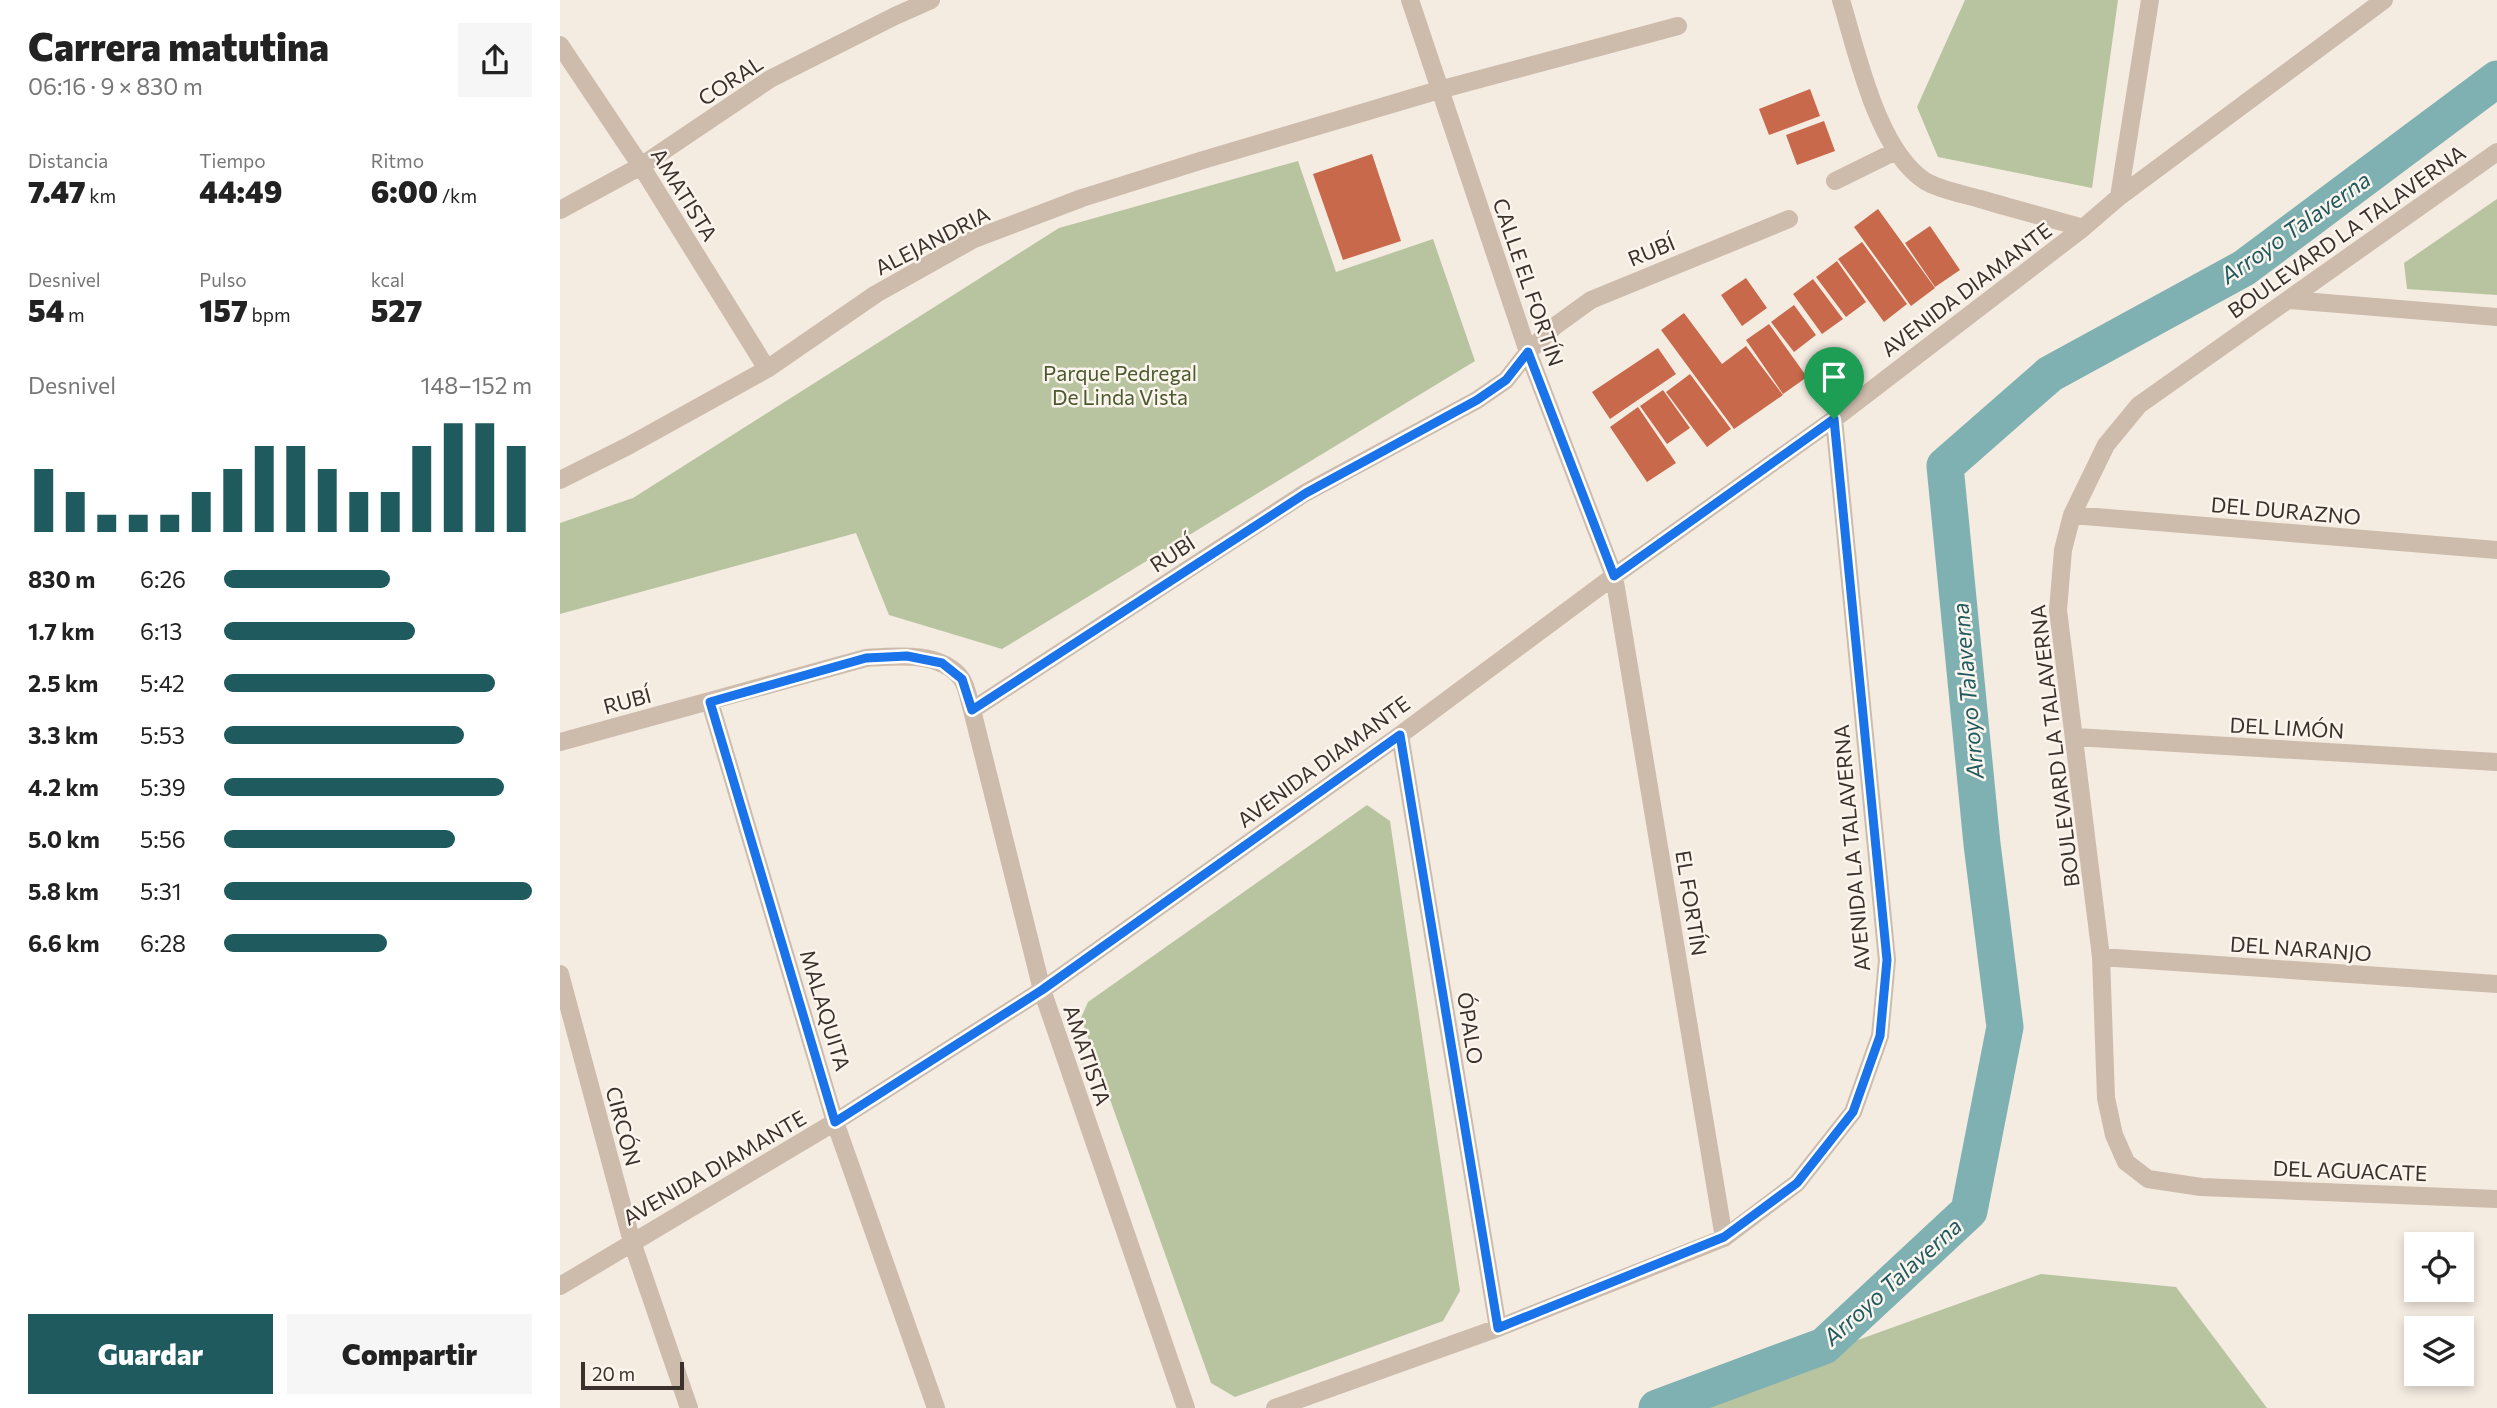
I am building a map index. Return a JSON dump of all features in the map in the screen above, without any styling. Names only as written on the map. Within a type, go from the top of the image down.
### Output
[{"type":"street","name":"CORAL","points":[[560,210],[641,166],[770,79],[931,0]]},
{"type":"street","name":"CALLE EL FORTÍN","points":[[1410,0],[1528,352],[1614,576]]},
{"type":"street","points":[[1841,0],[1873,102],[1903,163],[1926,181],[1958,193],[2083,228],[2119,197],[2384,0]]},
{"type":"street","points":[[2119,197],[2150,0]]},
{"type":"street","name":"ALEJANDRIA","points":[[560,480],[628,446],[767,369],[876,295],[974,239],[1082,198],[1439,90],[1678,26]]},
{"type":"street","name":"AMATISTA","points":[[560,45],[641,166],[767,369]]},
{"type":"street","points":[[1835,181],[1896,151]]},
{"type":"street","name":"BOULEVARD LA TALAVERNA","points":[[2201,1186],[2148,1179],[2126,1162],[2114,1135],[2106,1098],[2101,957],[2058,610],[2063,550],[2072,515],[2106,445],[2139,405],[2497,152]]},
{"type":"street","name":"RUBÍ","points":[[560,742],[866,658],[907,656],[942,663],[962,679],[972,710],[1306,493],[1477,400],[1506,380],[1528,352],[1555,326],[1591,300],[1788,219]]},
{"type":"street","name":"AVENIDA DIAMANTE","points":[[560,1286],[835,1122],[1042,990],[1400,735],[1614,576],[1834,419],[2083,228]]},
{"type":"street","points":[[2290,300],[2497,317]]},
{"type":"street","name":"AVENIDA LA TALAVERNA","points":[[1275,1408],[1498,1328],[1724,1237],[1797,1183],[1853,1112],[1880,1036],[1887,960],[1834,419]]},
{"type":"street","name":"DEL DURAZNO","points":[[2072,515],[2497,550]]},
{"type":"street","name":"EL FORTÍN","points":[[1614,576],[1724,1237]]},
{"type":"street","name":"MALAQUITA","points":[[710,702],[835,1122],[936,1408]]},
{"type":"street","name":"AMATISTA","points":[[972,710],[1042,990],[1186,1408]]},
{"type":"street","name":"ÓPALO","points":[[1400,735],[1498,1328]]},
{"type":"street","name":"DEL LIMÓN","points":[[2075,737],[2497,762]]},
{"type":"street","name":"DEL NARANJO","points":[[2101,957],[2497,984]]},
{"type":"street","name":"CIRCÓN","points":[[560,974],[632,1242],[689,1408]]},
{"type":"street","name":"DEL AGUACATE","points":[[2201,1186],[2497,1199]]},
{"type":"green space","points":[[1965,0],[2118,0],[2092,188],[1938,157],[1917,107]]},
{"type":"green space","name":"Parque Pedregal De Linda Vista","points":[[1298,161],[1336,272],[1433,239],[1475,361],[1002,649],[889,615],[856,533],[560,614],[560,523],[633,498],[1059,228]]},
{"type":"green space","points":[[2497,199],[2497,295],[2407,289],[2404,263]]},
{"type":"green space","points":[[1367,805],[1390,821],[1460,1291],[1443,1321],[1235,1397],[1211,1383],[1081,1018],[1088,1002]]},
{"type":"green space","points":[[2041,1274],[2176,1287],[2267,1408],[1669,1408]]},
{"type":"building","points":[[1810,89],[1820,116],[1769,135],[1759,109]]},
{"type":"building","points":[[1824,121],[1835,151],[1797,165],[1786,135]]},
{"type":"building","points":[[1372,154],[1401,241],[1343,260],[1313,174]]},
{"type":"building","points":[[1878,209],[1935,288],[1911,306],[1854,227]]},
{"type":"building","points":[[1930,226],[1960,270],[1935,287],[1905,243]]},
{"type":"building","points":[[1862,242],[1907,304],[1884,322],[1838,259]]},
{"type":"building","points":[[1837,261],[1866,302],[1846,317],[1816,277]]},
{"type":"building","points":[[1746,278],[1767,308],[1742,326],[1721,295]]},
{"type":"building","points":[[1813,279],[1843,319],[1822,334],[1793,294]]},
{"type":"building","points":[[1794,305],[1816,335],[1794,352],[1771,322]]},
{"type":"building","points":[[1684,313],[1722,364],[1746,346],[1783,395],[1734,429],[1661,330]]},
{"type":"building","points":[[1769,324],[1807,377],[1783,394],[1746,340]]},
{"type":"building","points":[[1658,348],[1676,374],[1610,419],[1592,392]]},
{"type":"building","points":[[1690,374],[1731,429],[1707,447],[1666,392]]},
{"type":"building","points":[[1663,390],[1690,428],[1667,444],[1640,406]]},
{"type":"building","points":[[1638,407],[1676,463],[1647,482],[1610,427]]},
{"type":"waterway","name":"Arroyo Talaverna","points":[[1657,1408],[1824,1346],[1969,1211],[2005,1027],[1982,844],[1945,466],[2050,374],[2244,268],[2497,79]]},
{"type":"route","points":[[1528,352],[1614,576],[1834,419],[1887,960],[1880,1036],[1853,1112],[1797,1183],[1724,1237],[1498,1328],[1400,735],[1042,990],[835,1122],[710,702],[866,658],[907,656],[942,663],[962,679],[972,710],[1306,493],[1477,400],[1506,380],[1528,352]]}]
